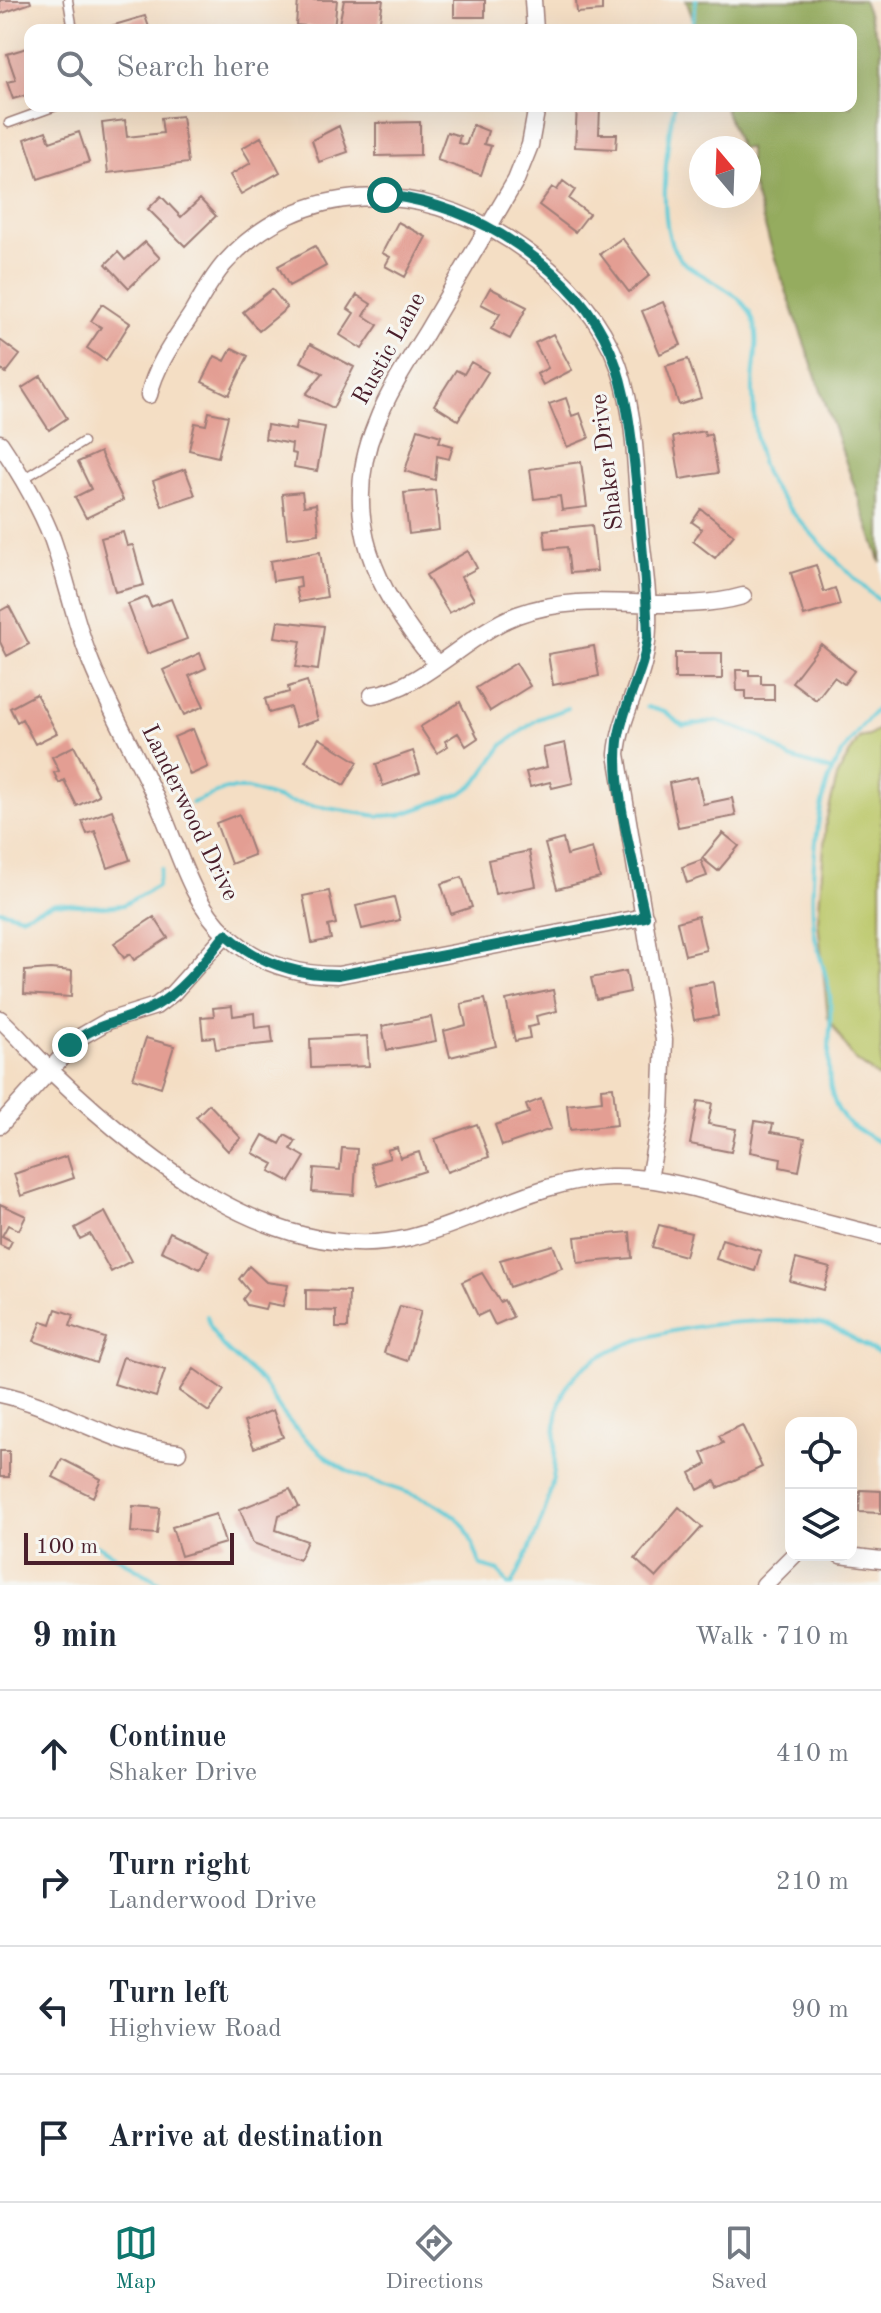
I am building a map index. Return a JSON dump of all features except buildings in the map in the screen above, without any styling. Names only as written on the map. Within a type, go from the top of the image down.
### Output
[{"type":"street","points":[[533,0],[535,24]]},
{"type":"street","name":"Rustic Lane","points":[[436,663],[410,633],[382,589],[364,536],[362,484],[371,435],[389,395],[523,165],[536,112]]},
{"type":"street","name":"Shaker Drive","points":[[149,395],[160,362],[218,272],[245,245],[289,216],[343,198],[385,195],[443,206],[489,226],[560,277],[589,311],[612,350],[629,409],[646,601],[644,661],[622,721],[617,754],[660,999],[665,1060],[661,1112],[649,1179]]},
{"type":"street","name":"Landerwood Drive","points":[[0,443],[23,479],[51,537],[97,676],[160,808],[195,893],[226,934],[268,962],[314,975],[338,975],[645,917]]},
{"type":"street","points":[[372,695],[397,689],[496,624],[533,610],[576,603],[711,603],[743,596]]},
{"type":"street","points":[[0,1125],[70,1045],[90,1030],[137,1014],[173,993],[226,934]]},
{"type":"street","points":[[0,1019],[108,1122],[196,1185],[249,1216],[285,1232],[322,1240],[379,1243],[408,1238],[563,1183],[607,1177],[649,1179],[881,1236]]},
{"type":"street","points":[[0,1394],[35,1403],[125,1441],[178,1452]]},
{"type":"street","points":[[857,1557],[881,1560]]},
{"type":"street","points":[[764,1585],[788,1561]]},
{"type":"lane","points":[[68,0],[72,24]]},
{"type":"lane","points":[[9,123],[39,112]]},
{"type":"lane","points":[[23,479],[83,442]]},
{"type":"green space","points":[[686,0],[863,0],[881,47],[881,563],[759,208],[761,136],[735,136],[726,112],[857,112],[857,24],[695,24]]},
{"type":"green space","points":[[881,727],[881,1079],[854,1059],[828,1018],[818,920],[826,821],[838,774],[859,738],[869,736]]},
{"type":"waterway","points":[[693,24],[696,0]]},
{"type":"waterway","points":[[673,112],[665,186],[668,230],[673,248],[682,261],[737,297],[754,322],[754,413],[764,471],[777,493],[804,526],[881,602]]},
{"type":"waterway","points":[[881,704],[844,750],[828,783],[818,824],[813,892],[814,930],[830,996],[829,1063],[833,1097],[850,1124],[881,1143]]},
{"type":"waterway","points":[[647,707],[665,712],[683,726],[718,721],[761,737],[790,758],[832,771]]},
{"type":"waterway","points":[[192,803],[226,789],[248,789],[289,802],[378,816],[400,815],[462,793],[476,783],[504,744],[538,719],[568,708]]},
{"type":"waterway","points":[[0,910],[21,916],[55,903],[103,907],[123,905],[157,886],[161,869]]},
{"type":"waterway","points":[[207,1316],[221,1345],[260,1380],[287,1418],[312,1445],[347,1471],[421,1497],[453,1514],[467,1530],[481,1566],[499,1571],[508,1585]]},
{"type":"waterway","points":[[512,1585],[532,1544],[547,1502],[554,1472],[557,1413],[563,1394],[580,1371],[607,1353],[641,1339],[679,1330],[719,1324],[793,1321],[836,1329],[881,1354]]},
{"type":"waterway","points":[[97,1545],[163,1585]]},
{"type":"route","points":[[70,1045],[108,1021],[156,1006],[188,979],[226,934],[256,957],[268,962],[314,975],[338,975],[645,917],[617,766],[622,721],[644,661],[648,636],[629,409],[612,350],[580,298],[546,265],[515,243],[458,211],[412,198],[385,195]]}]
